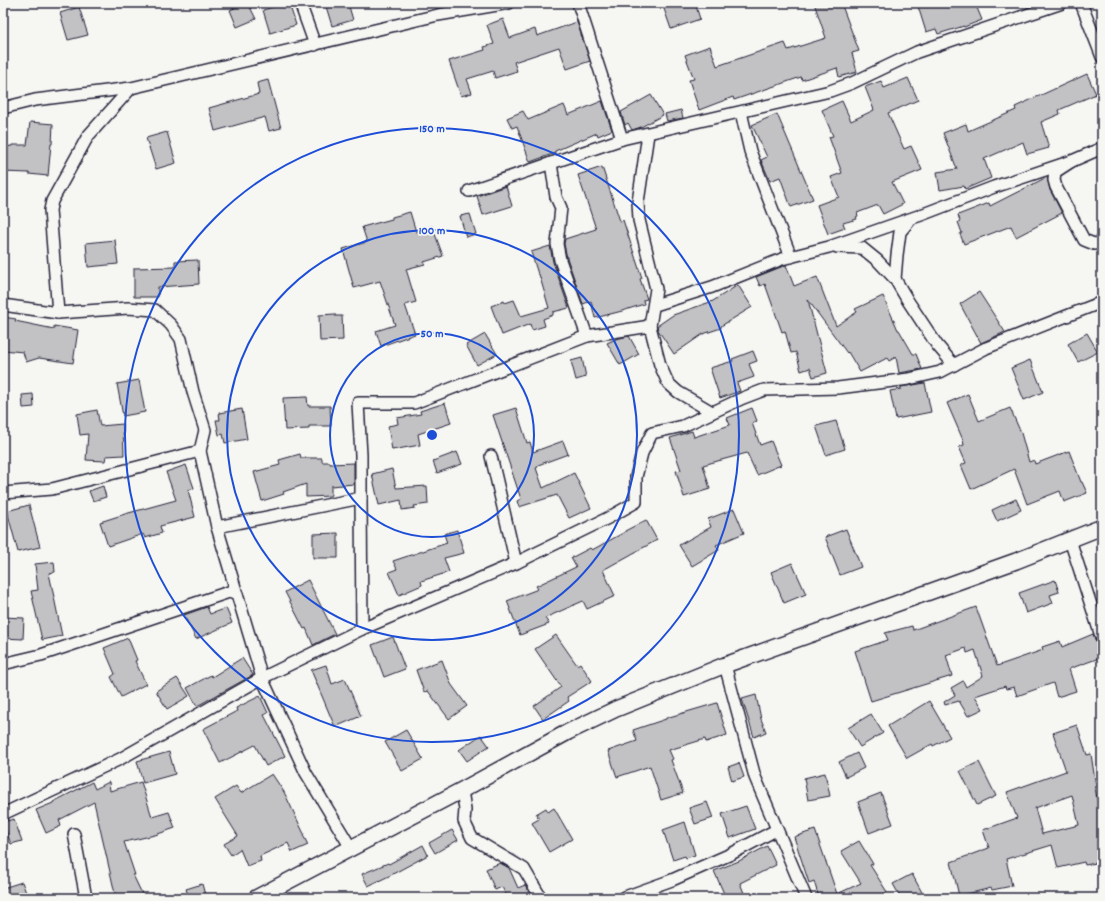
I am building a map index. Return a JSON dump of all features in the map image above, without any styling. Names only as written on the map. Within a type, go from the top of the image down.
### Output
[{"type":"main road","points":[[256,898],[462,790],[568,732],[616,709],[725,665],[1016,561],[1102,527]]},
{"type":"street","points":[[300,3],[315,45]]},
{"type":"street","points":[[3,108],[35,100],[131,88],[315,45],[438,14],[508,3]]},
{"type":"street","points":[[578,3],[622,139]]},
{"type":"street","points":[[469,191],[622,139],[830,91],[852,83],[917,52],[1062,3]]},
{"type":"street","points":[[1081,3],[1100,44],[1102,57]]},
{"type":"street","points":[[58,313],[50,210],[52,201],[88,136],[131,88]]},
{"type":"street","points":[[741,112],[750,151],[791,257]]},
{"type":"street","points":[[648,134],[638,202],[639,220],[656,288],[655,305],[650,326],[660,365],[668,383],[678,392],[712,412]]},
{"type":"street","points":[[655,305],[712,287],[791,257],[829,247],[912,218],[994,187],[1072,161],[1102,148]]},
{"type":"street","points":[[1072,161],[1055,172],[1054,180],[1056,187],[1084,240],[1094,244],[1102,243]]},
{"type":"street","points":[[551,164],[556,197],[561,208],[557,244],[560,260],[587,336]]},
{"type":"street","points":[[895,279],[900,232],[912,218]]},
{"type":"street","points":[[829,247],[862,248],[878,260],[895,279],[938,345],[954,365]]},
{"type":"street","points":[[3,814],[120,759],[262,678],[362,629],[516,563],[608,518],[636,502],[636,476],[642,453],[652,433],[683,426],[764,390],[838,388],[909,379],[940,372],[986,348],[1102,302]]},
{"type":"street","points":[[3,305],[58,313],[128,308],[155,310],[171,325],[181,339],[193,392],[205,430],[200,451],[217,527],[262,678],[306,773],[351,848]]},
{"type":"street","points":[[362,629],[360,498],[361,455],[358,403],[414,403],[587,336],[650,326]]},
{"type":"street","points":[[3,493],[52,489],[200,451]]},
{"type":"street","points":[[491,456],[516,563]]},
{"type":"street","points":[[217,527],[360,498]]},
{"type":"street","points":[[1070,540],[1102,639]]},
{"type":"street","points":[[3,664],[41,655],[235,590]]},
{"type":"street","points":[[725,665],[755,777],[776,830],[806,898]]},
{"type":"street","points":[[462,790],[465,810],[464,821],[472,838],[524,869],[541,898]]},
{"type":"street","points":[[622,898],[685,874],[731,854],[776,830]]},
{"type":"street","points":[[74,834],[86,898]]},
{"type":"building","points":[[248,3],[256,19],[237,27],[230,10]]},
{"type":"building","points":[[289,3],[296,25],[270,33],[263,10]]},
{"type":"building","points":[[325,3],[348,3],[353,20],[332,26]]},
{"type":"building","points":[[662,3],[695,3],[700,19],[671,29]]},
{"type":"building","points":[[814,3],[841,3],[859,51],[852,53],[857,72],[839,77],[837,68],[802,80],[801,77],[734,100],[733,97],[699,110],[689,80],[694,79],[685,55],[710,46],[717,66],[785,43],[788,50],[826,38]]},
{"type":"building","points":[[917,3],[975,3],[982,20],[964,27],[938,34],[936,29],[926,32]]},
{"type":"building","points":[[79,7],[88,35],[68,40],[60,13]]},
{"type":"building","points":[[503,19],[510,38],[535,29],[537,36],[577,22],[590,61],[567,69],[559,47],[514,62],[517,71],[495,78],[493,71],[467,79],[472,93],[461,96],[449,61],[485,50],[484,47],[494,44],[487,25]]},
{"type":"building","points":[[1087,74],[1096,94],[1059,110],[1060,114],[1041,122],[1049,148],[1027,154],[1023,142],[984,159],[991,178],[965,189],[964,186],[940,190],[937,172],[957,169],[943,133],[966,124],[968,131],[1016,110],[1015,107]]},
{"type":"building","points":[[908,78],[918,100],[888,113],[904,149],[911,146],[922,170],[892,182],[903,204],[883,214],[878,205],[857,213],[857,219],[843,223],[845,228],[828,234],[817,205],[839,197],[831,177],[842,173],[829,137],[833,136],[822,110],[842,101],[851,121],[874,110],[865,87],[881,81],[884,88]]},
{"type":"building","points":[[268,80],[281,128],[269,131],[265,117],[215,131],[209,108],[259,94],[257,83]]},
{"type":"building","points":[[651,95],[663,115],[641,127],[632,130],[628,123],[625,125],[621,112]]},
{"type":"building","points":[[602,101],[612,130],[598,136],[597,133],[555,151],[555,153],[530,162],[517,126],[512,128],[507,118],[523,111],[528,120],[564,105],[568,115]]},
{"type":"building","points":[[681,110],[683,118],[667,121],[665,114]]},
{"type":"building","points":[[777,114],[813,199],[791,207],[780,177],[770,181],[761,160],[767,157],[752,125]]},
{"type":"building","points":[[30,122],[53,124],[48,176],[29,173],[3,172],[3,147],[12,145],[27,145]]},
{"type":"building","points":[[167,132],[176,163],[156,169],[146,138]]},
{"type":"building","points":[[602,167],[620,221],[623,220],[642,278],[640,279],[647,299],[643,300],[644,304],[595,318],[591,301],[583,304],[567,258],[564,244],[565,239],[596,229],[578,175]]},
{"type":"building","points":[[1047,177],[1050,190],[1062,213],[1016,237],[1011,226],[964,244],[960,234],[962,233],[958,222],[960,221],[958,215],[989,203],[990,206]]},
{"type":"building","points":[[506,186],[512,206],[483,215],[477,196]]},
{"type":"building","points":[[410,212],[416,232],[432,226],[443,256],[424,262],[425,264],[406,269],[416,302],[405,305],[415,334],[381,346],[376,331],[395,325],[380,281],[354,288],[343,249],[367,242],[362,227],[392,219],[392,217]]},
{"type":"building","points":[[470,214],[476,234],[466,237],[460,216]]},
{"type":"building","points":[[115,240],[118,264],[88,267],[86,243]]},
{"type":"building","points":[[550,246],[553,262],[569,308],[553,312],[553,315],[543,319],[545,326],[532,330],[530,324],[502,335],[491,306],[504,301],[505,303],[514,300],[521,316],[549,308],[531,252]]},
{"type":"building","points":[[198,260],[199,284],[158,287],[158,297],[134,297],[134,268],[175,267],[175,261]]},
{"type":"building","points":[[786,265],[794,286],[817,277],[836,326],[857,312],[855,309],[883,296],[898,330],[913,354],[916,354],[922,369],[899,373],[896,357],[889,361],[887,358],[860,372],[848,352],[847,353],[808,300],[827,373],[813,377],[810,368],[801,371],[796,352],[791,353],[785,331],[782,332],[765,284],[760,286],[756,277]]},
{"type":"building","points":[[738,285],[752,307],[721,326],[721,328],[703,334],[674,354],[658,330],[657,326],[673,315],[713,301]]},
{"type":"building","points":[[979,292],[1005,332],[981,343],[960,304]]},
{"type":"building","points":[[335,314],[335,316],[342,316],[343,340],[320,341],[319,315]]},
{"type":"building","points":[[3,317],[54,329],[54,326],[78,330],[73,363],[39,358],[26,362],[23,352],[3,350]]},
{"type":"building","points":[[1087,333],[1098,352],[1078,362],[1068,344]]},
{"type":"building","points":[[485,334],[497,354],[477,365],[466,345]]},
{"type":"building","points":[[629,336],[639,354],[620,365],[607,343]]},
{"type":"building","points":[[753,351],[757,361],[749,364],[754,377],[737,383],[740,391],[720,398],[710,368],[733,361],[732,359]]},
{"type":"building","points":[[582,358],[586,377],[576,380],[571,361]]},
{"type":"building","points":[[1030,360],[1043,392],[1024,400],[1011,368]]},
{"type":"building","points":[[139,380],[145,412],[123,416],[117,384]]},
{"type":"building","points":[[925,383],[931,412],[896,419],[890,391],[901,389],[901,387]]},
{"type":"building","points":[[33,394],[34,407],[23,408],[22,395]]},
{"type":"building","points":[[968,394],[979,421],[1010,408],[1021,433],[1029,462],[1034,460],[1035,464],[1069,451],[1087,493],[1064,502],[1060,491],[1027,504],[1014,469],[971,489],[961,465],[966,463],[959,447],[964,445],[963,440],[947,403]]},
{"type":"building","points":[[307,397],[308,406],[330,406],[331,426],[309,426],[309,429],[285,430],[283,398]]},
{"type":"building","points":[[445,403],[451,423],[418,434],[420,445],[392,450],[388,426],[398,424],[397,418],[421,414],[420,411]]},
{"type":"building","points":[[516,408],[527,443],[530,442],[533,452],[563,441],[568,454],[538,465],[536,468],[543,488],[574,473],[591,508],[569,518],[557,495],[519,507],[517,501],[521,499],[493,415]]},
{"type":"building","points":[[752,408],[757,421],[752,423],[760,445],[771,441],[781,465],[757,475],[747,453],[703,465],[710,489],[684,497],[676,471],[681,470],[670,438],[692,431],[694,437],[730,425],[727,418]]},
{"type":"building","points":[[242,409],[247,439],[225,443],[223,434],[219,435],[216,420],[220,420],[219,413]]},
{"type":"building","points":[[97,410],[100,426],[123,424],[124,455],[106,456],[105,461],[86,460],[88,434],[80,435],[77,414]]},
{"type":"building","points":[[836,421],[845,449],[826,455],[816,426]]},
{"type":"building","points":[[457,452],[462,464],[437,473],[433,461]]},
{"type":"building","points":[[300,454],[301,458],[322,458],[322,462],[330,462],[330,464],[354,463],[354,484],[331,486],[331,496],[306,497],[306,484],[283,492],[284,494],[262,501],[254,472],[280,465],[279,460]]},
{"type":"building","points":[[186,465],[194,488],[188,490],[195,517],[160,526],[162,533],[145,538],[143,534],[108,546],[100,522],[176,500],[166,472]]},
{"type":"building","points":[[392,469],[396,488],[427,486],[428,504],[402,510],[401,500],[379,505],[372,474]]},
{"type":"building","points":[[103,486],[106,497],[93,501],[89,491]]},
{"type":"building","points":[[1016,499],[1021,510],[997,521],[992,510]]},
{"type":"building","points":[[29,505],[40,547],[18,552],[7,511]]},
{"type":"building","points":[[734,509],[744,533],[716,545],[719,550],[692,566],[679,545],[711,527],[708,519]]},
{"type":"building","points":[[646,520],[657,540],[603,570],[615,596],[587,609],[583,601],[545,618],[549,624],[520,635],[507,601],[538,589],[536,586],[576,567],[571,558],[590,548],[592,550]]},
{"type":"building","points":[[846,529],[861,567],[840,575],[825,537]]},
{"type":"building","points":[[457,530],[464,553],[444,558],[449,572],[421,581],[422,585],[399,595],[389,572],[397,569],[393,561],[447,543],[444,534]]},
{"type":"building","points":[[338,533],[338,558],[313,558],[313,534]]},
{"type":"building","points":[[54,562],[55,572],[49,573],[62,636],[42,640],[31,591],[38,590],[35,564]]},
{"type":"building","points":[[792,563],[806,594],[784,603],[771,572]]},
{"type":"building","points":[[308,580],[335,634],[313,645],[306,628],[304,629],[285,592]]},
{"type":"building","points":[[1055,580],[1059,592],[1050,595],[1053,603],[1026,613],[1019,593]]},
{"type":"building","points":[[207,607],[210,614],[226,608],[232,623],[196,639],[184,615]]},
{"type":"building","points":[[976,607],[997,666],[1043,650],[1042,647],[1060,641],[1062,647],[1093,634],[1102,657],[1069,669],[1076,691],[1057,697],[1053,683],[1017,696],[1014,687],[1006,689],[1005,686],[975,696],[983,709],[968,716],[959,701],[945,705],[944,702],[955,695],[951,688],[963,681],[966,687],[983,676],[975,650],[967,653],[966,648],[946,655],[952,676],[871,701],[855,651],[888,640],[885,633],[912,626],[913,630]]},
{"type":"building","points":[[3,617],[24,618],[23,639],[3,638]]},
{"type":"building","points":[[556,635],[577,665],[580,663],[592,681],[567,697],[569,701],[543,719],[534,706],[561,687],[535,649]]},
{"type":"building","points":[[393,637],[405,669],[384,677],[372,645]]},
{"type":"building","points":[[128,638],[137,660],[135,661],[146,684],[121,697],[111,677],[115,674],[104,648]]},
{"type":"building","points":[[242,658],[253,675],[197,706],[187,688],[211,675],[212,677]]},
{"type":"building","points":[[442,660],[451,684],[467,706],[449,719],[428,691],[424,692],[416,670]]},
{"type":"building","points":[[326,665],[332,684],[345,679],[361,716],[335,727],[311,670]]},
{"type":"building","points":[[177,678],[189,696],[167,709],[156,691]]},
{"type":"building","points":[[756,695],[761,719],[766,732],[754,737],[742,699]]},
{"type":"building","points":[[260,696],[268,713],[264,715],[285,756],[266,766],[255,745],[220,763],[203,729],[237,711],[236,708]]},
{"type":"building","points":[[929,701],[950,737],[933,746],[932,744],[907,758],[888,726]]},
{"type":"building","points":[[717,703],[727,735],[706,742],[705,739],[669,750],[683,793],[661,800],[650,766],[617,777],[608,751],[637,741],[633,730],[666,718]]},
{"type":"building","points":[[871,714],[883,733],[860,747],[848,728]]},
{"type":"building","points":[[1077,725],[1087,755],[1091,754],[1095,788],[1102,825],[1099,826],[1102,839],[1102,862],[1085,865],[1084,862],[1058,868],[1052,845],[1006,859],[1012,886],[992,890],[991,888],[959,896],[951,862],[989,848],[983,830],[1017,818],[1007,792],[1066,771],[1053,733]],"holes":[[[1072,795],[1079,825],[1042,834],[1035,808]]]},
{"type":"building","points":[[406,730],[423,759],[402,771],[385,742]]},
{"type":"building","points":[[481,735],[489,746],[467,761],[459,750]]},
{"type":"building","points":[[169,752],[175,774],[143,783],[137,761]]},
{"type":"building","points":[[857,753],[864,768],[846,777],[839,762]]},
{"type":"building","points":[[979,762],[996,796],[977,805],[960,771]]},
{"type":"building","points":[[739,763],[744,777],[732,781],[728,767]]},
{"type":"building","points":[[825,773],[830,796],[808,800],[804,778]]},
{"type":"building","points":[[272,774],[284,792],[308,845],[292,852],[288,843],[260,856],[261,861],[247,866],[240,849],[231,855],[224,844],[238,836],[215,799],[236,786],[241,793]]},
{"type":"building","points":[[92,782],[95,789],[109,782],[110,791],[141,782],[152,817],[169,812],[175,828],[155,835],[124,842],[135,875],[133,875],[144,898],[116,898],[94,802],[59,820],[61,826],[46,833],[36,810],[53,803]]},
{"type":"building","points":[[881,793],[893,824],[869,833],[858,802]]},
{"type":"building","points":[[707,802],[713,818],[695,824],[689,808]]},
{"type":"building","points":[[746,806],[755,829],[730,838],[722,814]]},
{"type":"building","points":[[546,808],[548,812],[554,808],[572,839],[549,852],[532,823],[539,819],[536,814]]},
{"type":"building","points":[[14,819],[22,841],[11,844],[3,822]]},
{"type":"building","points":[[685,822],[695,855],[686,858],[685,856],[673,860],[663,830]]},
{"type":"building","points":[[452,830],[458,840],[435,853],[429,843]]},
{"type":"building","points":[[815,830],[837,894],[861,883],[841,851],[859,841],[873,864],[870,865],[887,892],[877,898],[819,898],[814,881],[809,883],[794,837]]},
{"type":"building","points":[[423,845],[428,855],[368,886],[362,874],[388,863],[389,864]]},
{"type":"building","points":[[767,846],[776,865],[740,883],[746,898],[726,898],[714,871],[739,861]]},
{"type":"building","points":[[500,863],[509,868],[518,888],[525,885],[533,898],[500,898],[506,895],[502,887],[495,890],[486,869]]},
{"type":"building","points":[[912,874],[925,898],[901,898],[893,884]]},
{"type":"building","points":[[22,882],[28,898],[3,898],[3,888]]},
{"type":"building","points":[[202,884],[205,895],[196,898],[189,898],[186,889]]}]
